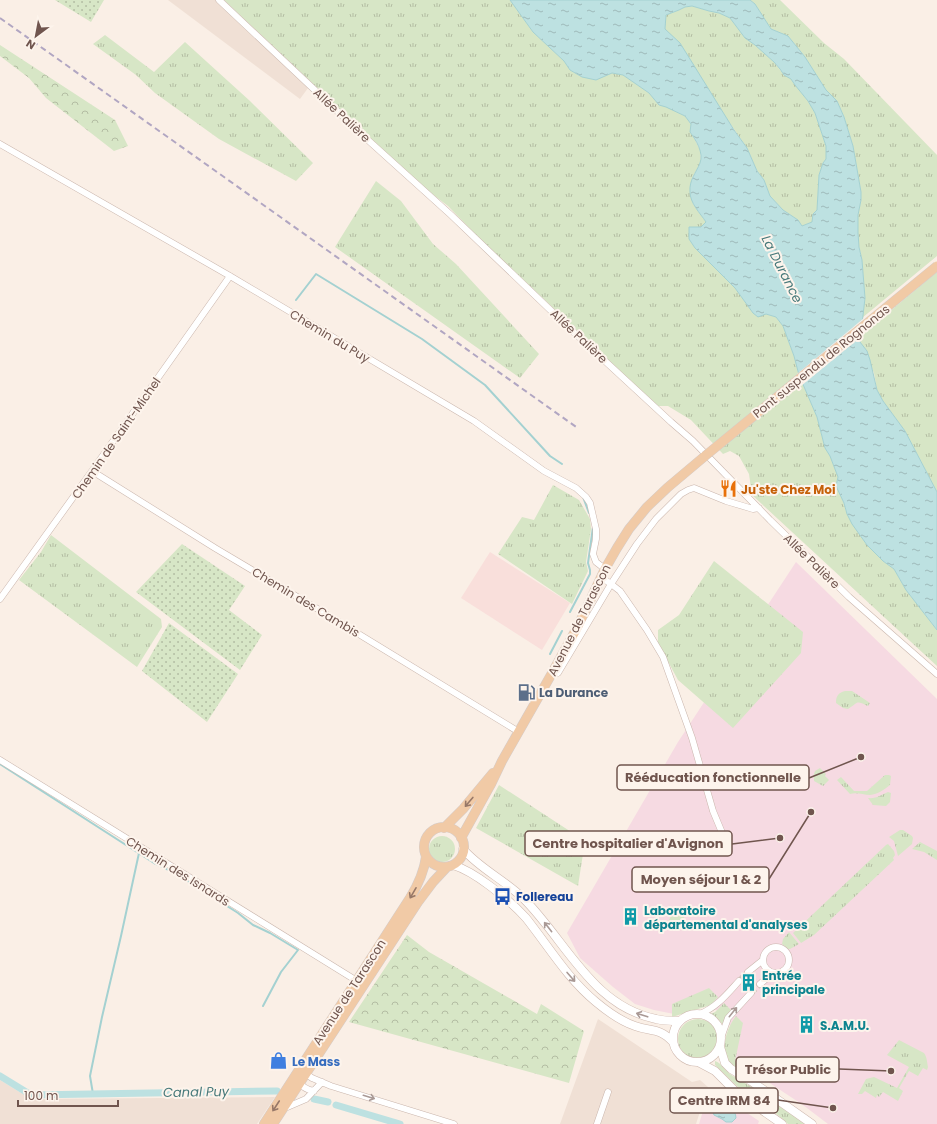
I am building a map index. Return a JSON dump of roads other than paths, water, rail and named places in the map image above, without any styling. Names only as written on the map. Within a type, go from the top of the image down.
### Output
[{"type":"main road","name":"Pont suspendu de Rognonas","points":[[667,488],[937,266]]},
{"type":"main road","name":"Avenue de Tarascon","points":[[461,838],[502,761],[578,626],[603,573],[617,548],[647,507],[667,488]]},
{"type":"main road","name":"Avenue de Tarascon","points":[[444,828],[463,809],[502,761]]},
{"type":"main road","points":[[444,828],[450,829],[457,833],[461,838],[463,849],[460,858],[450,866],[441,867],[435,865],[426,856],[424,845],[428,835],[433,831],[444,828]]},
{"type":"main road","name":"Avenue de Tarascon","points":[[273,1124],[356,981],[416,888],[422,875],[426,856]]},
{"type":"main road","name":"Avenue de Tarascon","points":[[264,1124],[299,1077],[418,902],[433,882],[450,866]]},
{"type":"street","name":"Allée Palière","points":[[219,0],[584,342],[671,422],[693,440],[849,597],[937,674]]},
{"type":"street","name":"Chemin du Puy","points":[[0,144],[230,276],[474,421],[544,471],[582,492],[590,504],[596,529],[594,554],[596,562],[603,573]]},
{"type":"street","name":"Chemin de Saint-Michel","points":[[0,599],[92,472],[230,276]]},
{"type":"street","name":"Chemin des Cambis","points":[[92,472],[519,732]]},
{"type":"street","points":[[551,675],[558,673],[636,544],[656,519],[681,494],[694,488],[726,501],[753,509],[759,508]]},
{"type":"street","points":[[603,573],[620,591],[647,630],[663,657],[692,738],[713,811],[728,845]]},
{"type":"street","name":"Chemin des Isnards","points":[[0,760],[356,981]]},
{"type":"street","points":[[463,849],[475,861],[503,880],[525,899],[576,963],[606,994],[623,1006],[635,1012],[657,1019],[680,1021]]},
{"type":"street","points":[[450,866],[459,867],[479,877],[514,906],[525,917],[571,978],[596,1002],[609,1012],[628,1023],[637,1027],[663,1033],[673,1042]]},
{"type":"street","points":[[760,984],[774,973],[782,972],[788,965],[789,960],[787,954],[785,951],[777,948],[772,948],[765,953],[763,960],[766,969],[774,973]]},
{"type":"street","points":[[748,972],[763,960]]},
{"type":"street","points":[[700,1014],[714,1007],[739,981]]},
{"type":"street","points":[[722,1035],[717,1023],[712,1019],[700,1014],[689,1015],[680,1021],[674,1030],[673,1042],[676,1051],[684,1059],[700,1062],[707,1061],[712,1058],[720,1048],[722,1035],[728,1018],[751,993]]},
{"type":"street","points":[[720,1048],[725,1063],[731,1069],[751,1081],[812,1124]]},
{"type":"street","points":[[700,1062],[717,1072],[736,1092],[782,1124]]},
{"type":"street","points":[[299,1077],[322,1082],[454,1124]]},
{"type":"street","points":[[299,1077],[306,1089],[314,1091]]},
{"type":"street","points":[[283,1109],[306,1099],[322,1082]]},
{"type":"street","points":[[597,1124],[608,1092]]},
{"type":"water","name":"La Durance","points":[[510,0],[750,0],[755,4],[771,29],[788,36],[805,57],[826,90],[837,101],[844,117],[853,146],[861,192],[858,215],[858,233],[865,298],[860,342],[867,351],[877,390],[883,401],[905,431],[937,492],[937,630],[906,590],[894,569],[883,561],[867,545],[852,524],[836,486],[838,477],[830,456],[825,448],[817,417],[799,375],[783,326],[776,317],[766,314],[758,317],[753,313],[735,288],[695,248],[689,239],[689,227],[701,227],[706,222],[690,196],[690,188],[693,177],[701,159],[699,147],[690,132],[691,124],[685,116],[659,105],[649,93],[623,75],[612,73],[596,80],[582,77],[570,70],[564,61],[533,32]],"holes":[[[692,6],[719,13],[730,18],[745,38],[774,62],[784,75],[791,79],[808,101],[815,113],[826,146],[826,159],[819,175],[817,210],[813,214],[812,222],[802,226],[798,220],[783,210],[770,196],[764,180],[757,171],[747,148],[734,130],[680,43],[665,29],[666,15],[685,7]]]},
{"type":"water","points":[[721,1100],[727,1104],[736,1115],[736,1118],[732,1122],[726,1122],[714,1115],[714,1103]]},
{"type":"waterway","points":[[296,300],[316,274],[422,339],[485,385],[550,456],[562,464]]},
{"type":"waterway","points":[[583,497],[589,513]]},
{"type":"waterway","points":[[570,612],[590,574],[588,563],[593,527]]},
{"type":"waterway","points":[[550,654],[562,631]]},
{"type":"waterway","points":[[0,764],[154,863],[175,873],[238,913],[253,925],[270,933],[298,950],[281,972],[263,1006]]},
{"type":"waterway","points":[[93,1094],[90,1076],[139,853]]},
{"type":"waterway","name":"Canal Puy","points":[[0,1076],[31,1095],[277,1091]]},
{"type":"waterway","name":"Canal Puy","points":[[314,1099],[328,1102]]},
{"type":"waterway","name":"Canal Puy","points":[[336,1105],[400,1124]]},
{"type":"tunnel","points":[[739,981],[748,972]]},
{"type":"tunnel","points":[[751,993],[760,984]]},
{"type":"railway","points":[[0,18],[579,429]]},
{"type":"place","name":"Ju'ste Chez Moi","points":[[728,489]]},
{"type":"place","name":"La Durance","points":[[526,692]]},
{"type":"place","name":"Rééducation fonctionnelle","points":[[861,757]]},
{"type":"place","name":"Moyen séjour 1 & 2","points":[[811,812]]},
{"type":"place","name":"Centre hospitalier d'Avignon","points":[[780,838]]},
{"type":"place","name":"Follereau","points":[[503,896]]},
{"type":"place","name":"Laboratoire départemental d'analyses","points":[[631,917]]},
{"type":"place","name":"Entrée principale","points":[[749,982]]},
{"type":"place","name":"S.A.M.U.","points":[[807,1025]]},
{"type":"place","name":"Le Mass","points":[[279,1061]]},
{"type":"place","name":"Trésor Public","points":[[891,1071]]},
{"type":"place","name":"Centre IRM 84","points":[[833,1108]]}]
